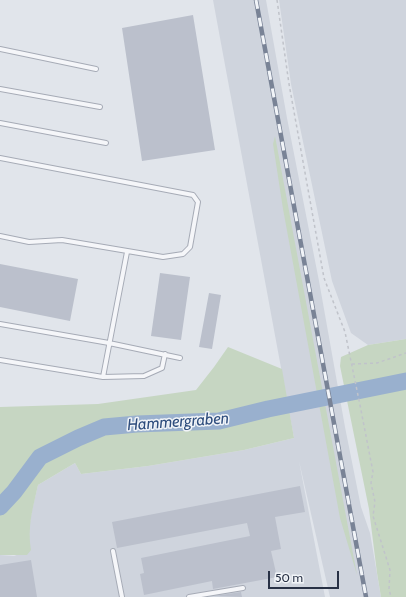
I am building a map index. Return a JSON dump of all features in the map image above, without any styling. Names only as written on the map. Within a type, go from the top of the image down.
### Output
[{"type":"lane","points":[[0,49],[96,69]]},
{"type":"lane","points":[[0,89],[100,107]]},
{"type":"lane","points":[[0,123],[106,143]]},
{"type":"lane","points":[[0,158],[193,195],[198,202],[190,246],[183,254],[163,257],[62,240],[28,242],[0,236]]},
{"type":"lane","points":[[103,377],[127,252]]},
{"type":"lane","points":[[0,324],[109,343],[180,358]]},
{"type":"lane","points":[[0,360],[103,377],[144,376],[162,368],[165,354]]},
{"type":"lane","points":[[113,551],[122,597]]},
{"type":"lane","points":[[189,597],[243,588]]},
{"type":"path","points":[[277,0],[289,84],[324,278],[345,332],[352,364],[373,472],[371,483],[375,502],[373,516],[390,570],[389,589],[391,597]]},
{"type":"path","points":[[352,364],[377,362],[406,353]]},
{"type":"shaded area","points":[[213,0],[266,0],[345,427],[361,507],[370,533],[381,597],[330,597],[299,461],[325,597],[0,597],[0,555],[14,556],[30,550],[28,535],[38,485],[75,463],[81,474],[148,466],[244,450],[294,438]]},
{"type":"shaded area","points":[[279,0],[406,0],[406,339],[368,345],[351,333],[332,281],[291,84]]},
{"type":"green space","points":[[275,136],[357,575],[340,518],[283,209],[273,144]]},
{"type":"green space","points":[[406,339],[406,597],[381,597],[369,509],[340,366],[341,357],[368,345]]},
{"type":"green space","points":[[228,347],[282,369],[294,438],[244,450],[148,466],[81,474],[75,463],[38,485],[30,525],[31,550],[27,555],[0,555],[0,407],[98,404],[196,390]]},
{"type":"building","points":[[193,15],[215,150],[142,161],[122,28]]},
{"type":"building","points":[[0,264],[78,279],[70,321],[0,307]]},
{"type":"building","points":[[160,273],[190,277],[181,340],[151,336]]},
{"type":"building","points":[[209,293],[221,295],[212,349],[199,347]]},
{"type":"building","points":[[300,486],[305,512],[275,517],[281,549],[271,551],[277,577],[213,589],[212,581],[144,595],[140,574],[144,573],[141,558],[250,536],[247,523],[117,548],[112,522]]},
{"type":"building","points":[[31,560],[37,597],[0,597],[0,565]]},
{"type":"building","points":[[241,592],[242,597],[214,596]]},
{"type":"waterway","name":"Hammergraben","points":[[0,507],[14,492],[40,457],[104,427],[137,424],[219,421],[268,409],[406,381]]},
{"type":"railway","points":[[256,0],[366,597]]}]
